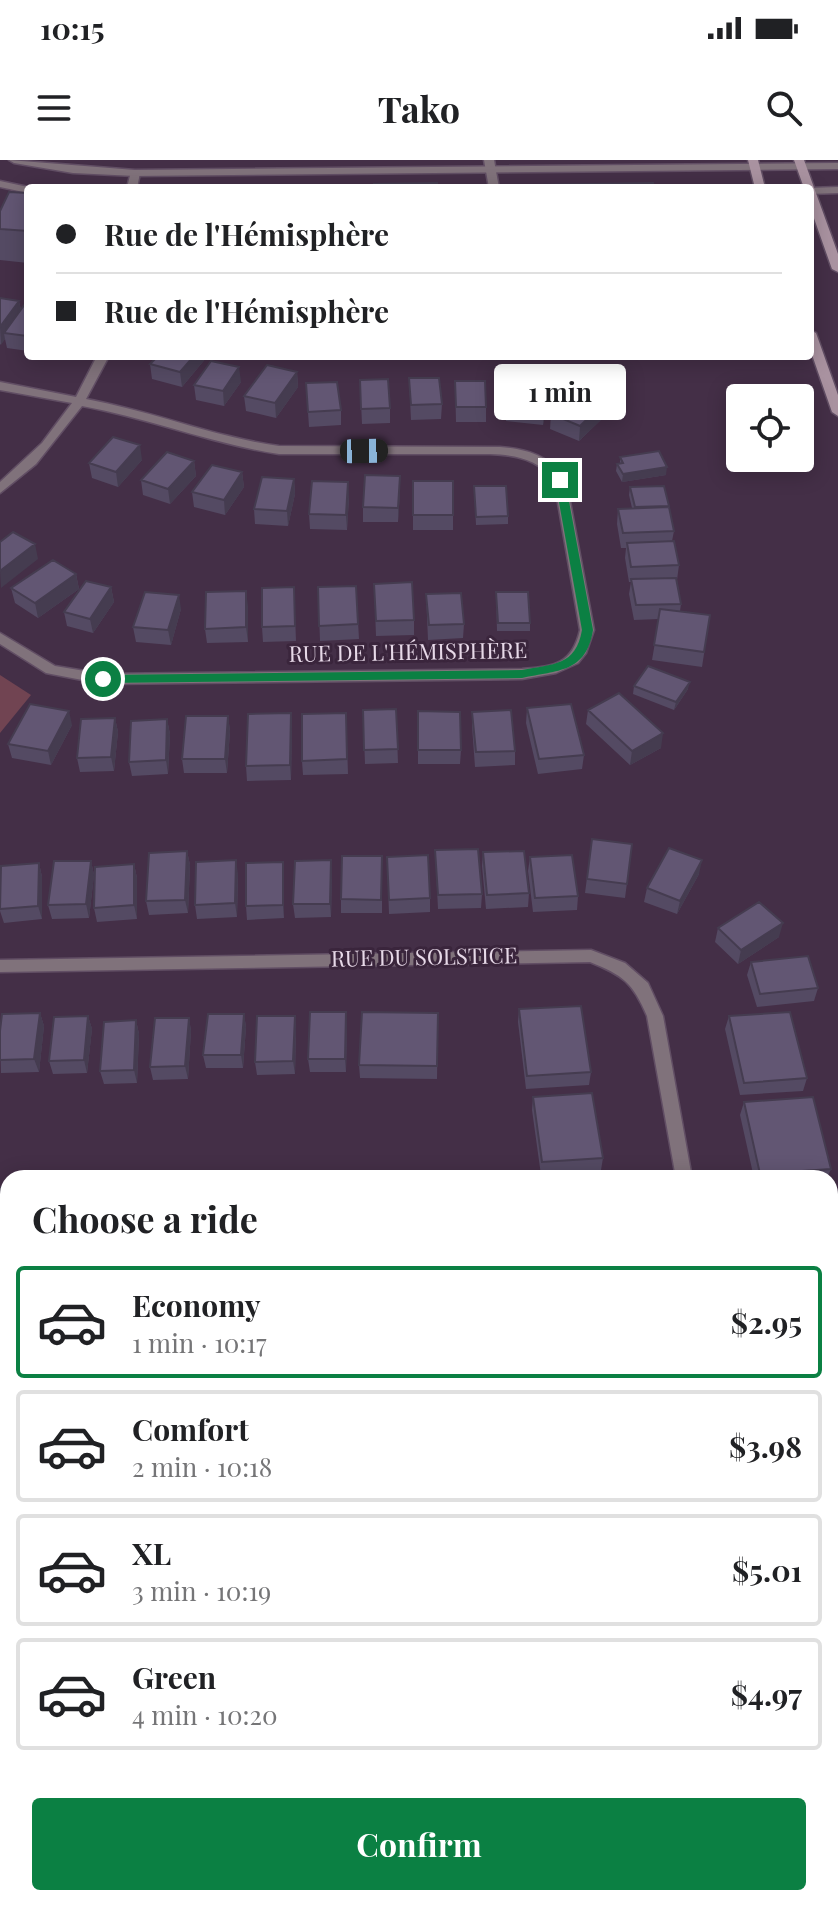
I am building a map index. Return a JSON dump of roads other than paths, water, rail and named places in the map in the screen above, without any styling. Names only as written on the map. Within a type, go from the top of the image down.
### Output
[{"type":"main road","points":[[754,164],[759,184]]},
{"type":"main road","points":[[800,164],[808,184]]},
{"type":"main road","points":[[814,201],[838,269]]},
{"type":"main road","points":[[814,344],[838,412]]},
{"type":"street","points":[[14,160],[73,170],[135,173],[490,165],[838,166]]},
{"type":"street","points":[[133,184],[135,173]]},
{"type":"street","points":[[0,184],[24,189]]},
{"type":"street","points":[[814,190],[838,190]]},
{"type":"street","points":[[0,489],[38,455],[81,401],[101,360]]},
{"type":"street","points":[[0,386],[81,401]]},
{"type":"street","name":"RUE DE L'HÉMISPHÈRE","points":[[0,638],[51,670],[103,679],[522,674],[569,664],[584,648],[587,630],[560,480],[552,467],[536,457],[515,451],[490,450],[279,450],[245,445],[135,412],[81,401]]},
{"type":"street","name":"RUE DU SOLSTICE","points":[[0,966],[591,956],[619,967],[642,987],[655,1016],[683,1170]]}]
